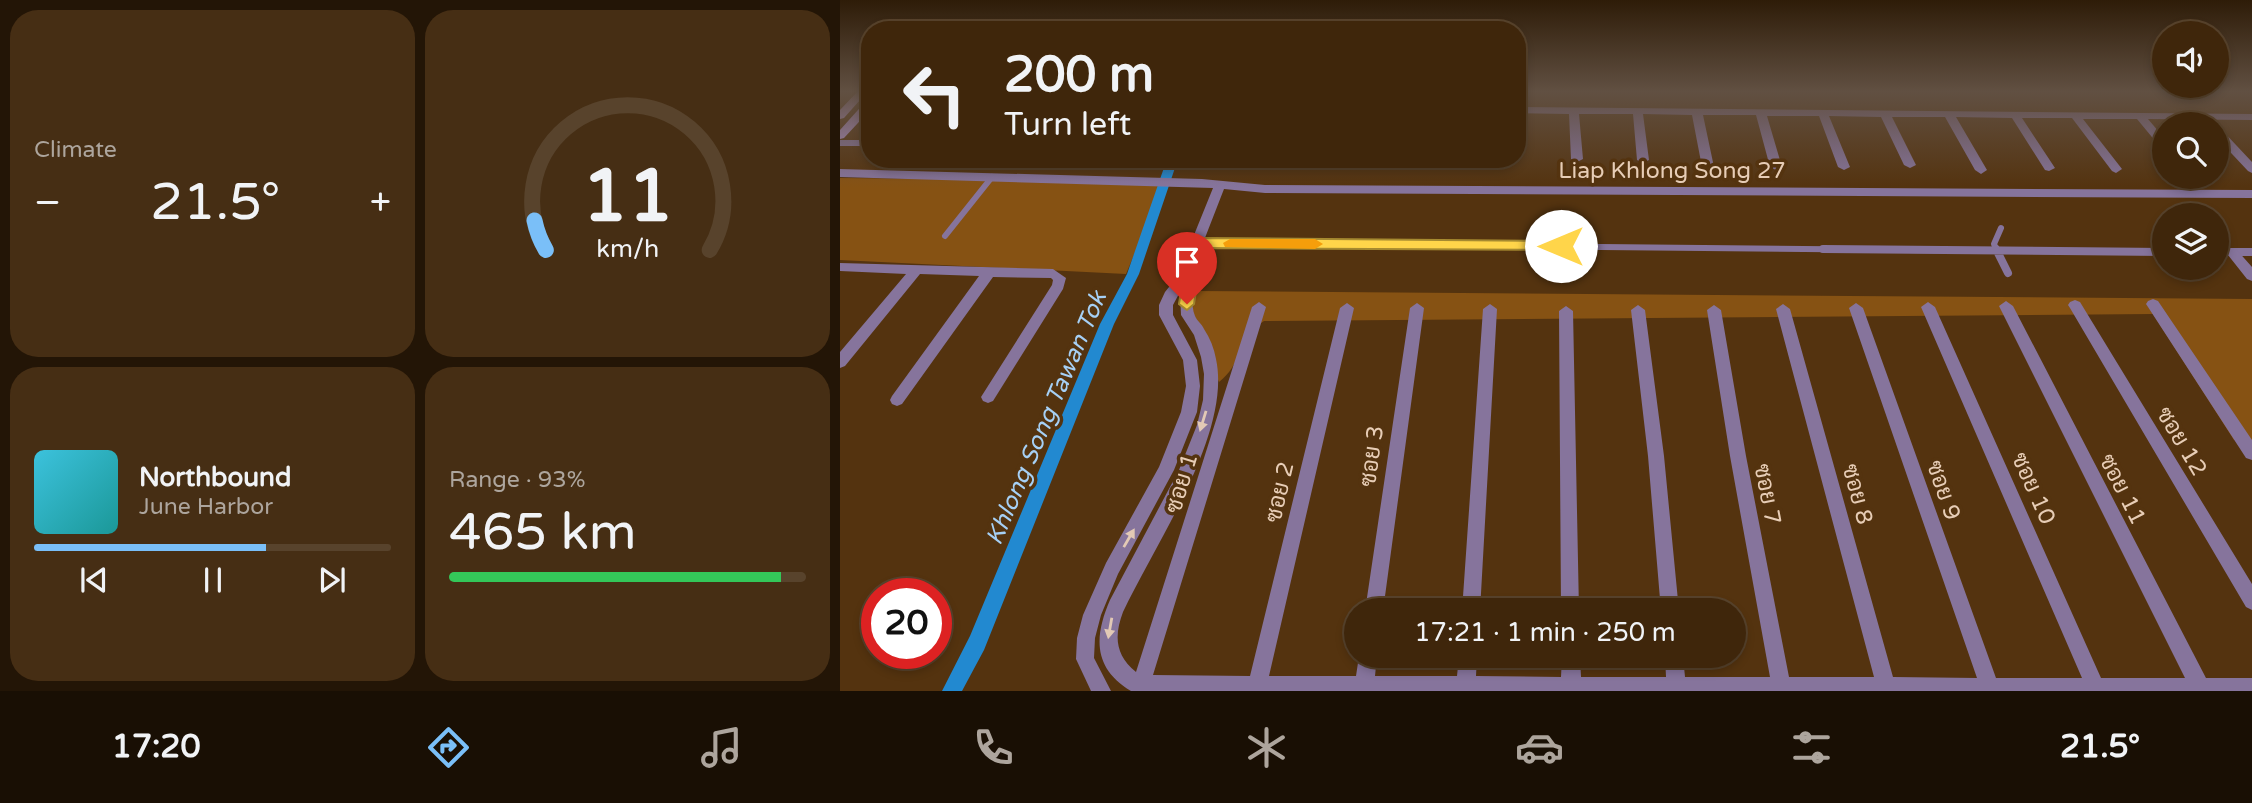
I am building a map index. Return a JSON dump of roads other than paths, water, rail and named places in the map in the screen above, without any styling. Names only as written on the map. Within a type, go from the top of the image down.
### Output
[{"type":"street","points":[[1575,123],[1577,159]]},
{"type":"street","points":[[1639,123],[1643,160]]},
{"type":"street","points":[[1700,123],[1707,167]]},
{"type":"street","points":[[1764,123],[1776,167]]},
{"type":"street","points":[[1826,123],[1843,167]]},
{"type":"street","points":[[1890,123],[1910,165]]},
{"type":"street","points":[[1954,123],[1981,170]]},
{"type":"street","points":[[2020,123],[2049,168]]},
{"type":"street","points":[[2081,123],[2116,169]]},
{"type":"street","points":[[840,143],[861,143]]},
{"type":"street","points":[[2229,144],[2252,169]]},
{"type":"street","name":"Liap Khlong Song 27","points":[[840,173],[1220,185],[1265,189],[2252,194]]},
{"type":"street","points":[[1220,185],[1183,279],[1170,295],[1166,305],[1166,315],[1211,374],[1210,401],[1112,616],[1108,646],[1112,657],[1117,669],[1139,685],[1571,689],[1782,686],[1887,689],[2252,688]]},
{"type":"street","points":[[2232,252],[2252,275]]},
{"type":"street","points":[[840,267],[1052,274],[1060,278],[1058,286],[988,397]]},
{"type":"street","points":[[840,362],[917,269]]},
{"type":"street","points":[[897,400],[989,272]]},
{"type":"street","points":[[1101,691],[1085,659],[1086,638],[1092,615],[1112,569],[1180,468],[1199,357],[1200,333],[1188,315],[1189,291],[1183,279]]},
{"type":"street","points":[[2153,304],[2252,453]]},
{"type":"street","name":"ซอย 12","points":[[2075,305],[2252,601]]},
{"type":"street","name":"ซอย 11","points":[[2006,306],[2201,690]]},
{"type":"street","name":"ซอย 1","points":[[1145,672],[1259,307]]},
{"type":"street","name":"ซอย 10","points":[[1928,307],[2096,688]]},
{"type":"street","name":"ซอย 2","points":[[1257,687],[1347,308]]},
{"type":"street","name":"ซอย 3","points":[[1376,598],[1417,308]]},
{"type":"street","name":"ซอย 9","points":[[1856,308],[1990,687]]},
{"type":"street","points":[[1472,598],[1490,309]]},
{"type":"street","name":"ซอย 8","points":[[1783,309],[1887,689]]},
{"type":"street","points":[[1638,310],[1656,456],[1669,598]]},
{"type":"street","name":"ซอย 7","points":[[1714,310],[1738,456],[1782,686]]},
{"type":"street","points":[[1566,311],[1570,598]]},
{"type":"street","points":[[1180,468],[1212,459]]},
{"type":"street","points":[[1364,687],[1366,668]]},
{"type":"street","points":[[1465,688],[1467,668]]},
{"type":"street","points":[[1571,668],[1571,689]]},
{"type":"street","points":[[1675,668],[1676,687]]},
{"type":"lane","points":[[945,236],[992,177]]},
{"type":"lane","points":[[2001,228],[1993,240],[2008,272]]},
{"type":"lane","points":[[1196,243],[2152,252]]},
{"type":"lane","points":[[2232,252],[2252,252]]},
{"type":"waterway","name":"Khlong Song Tawan Tok","points":[[952,691],[977,643],[1107,324],[1133,274],[1170,168]]}]
